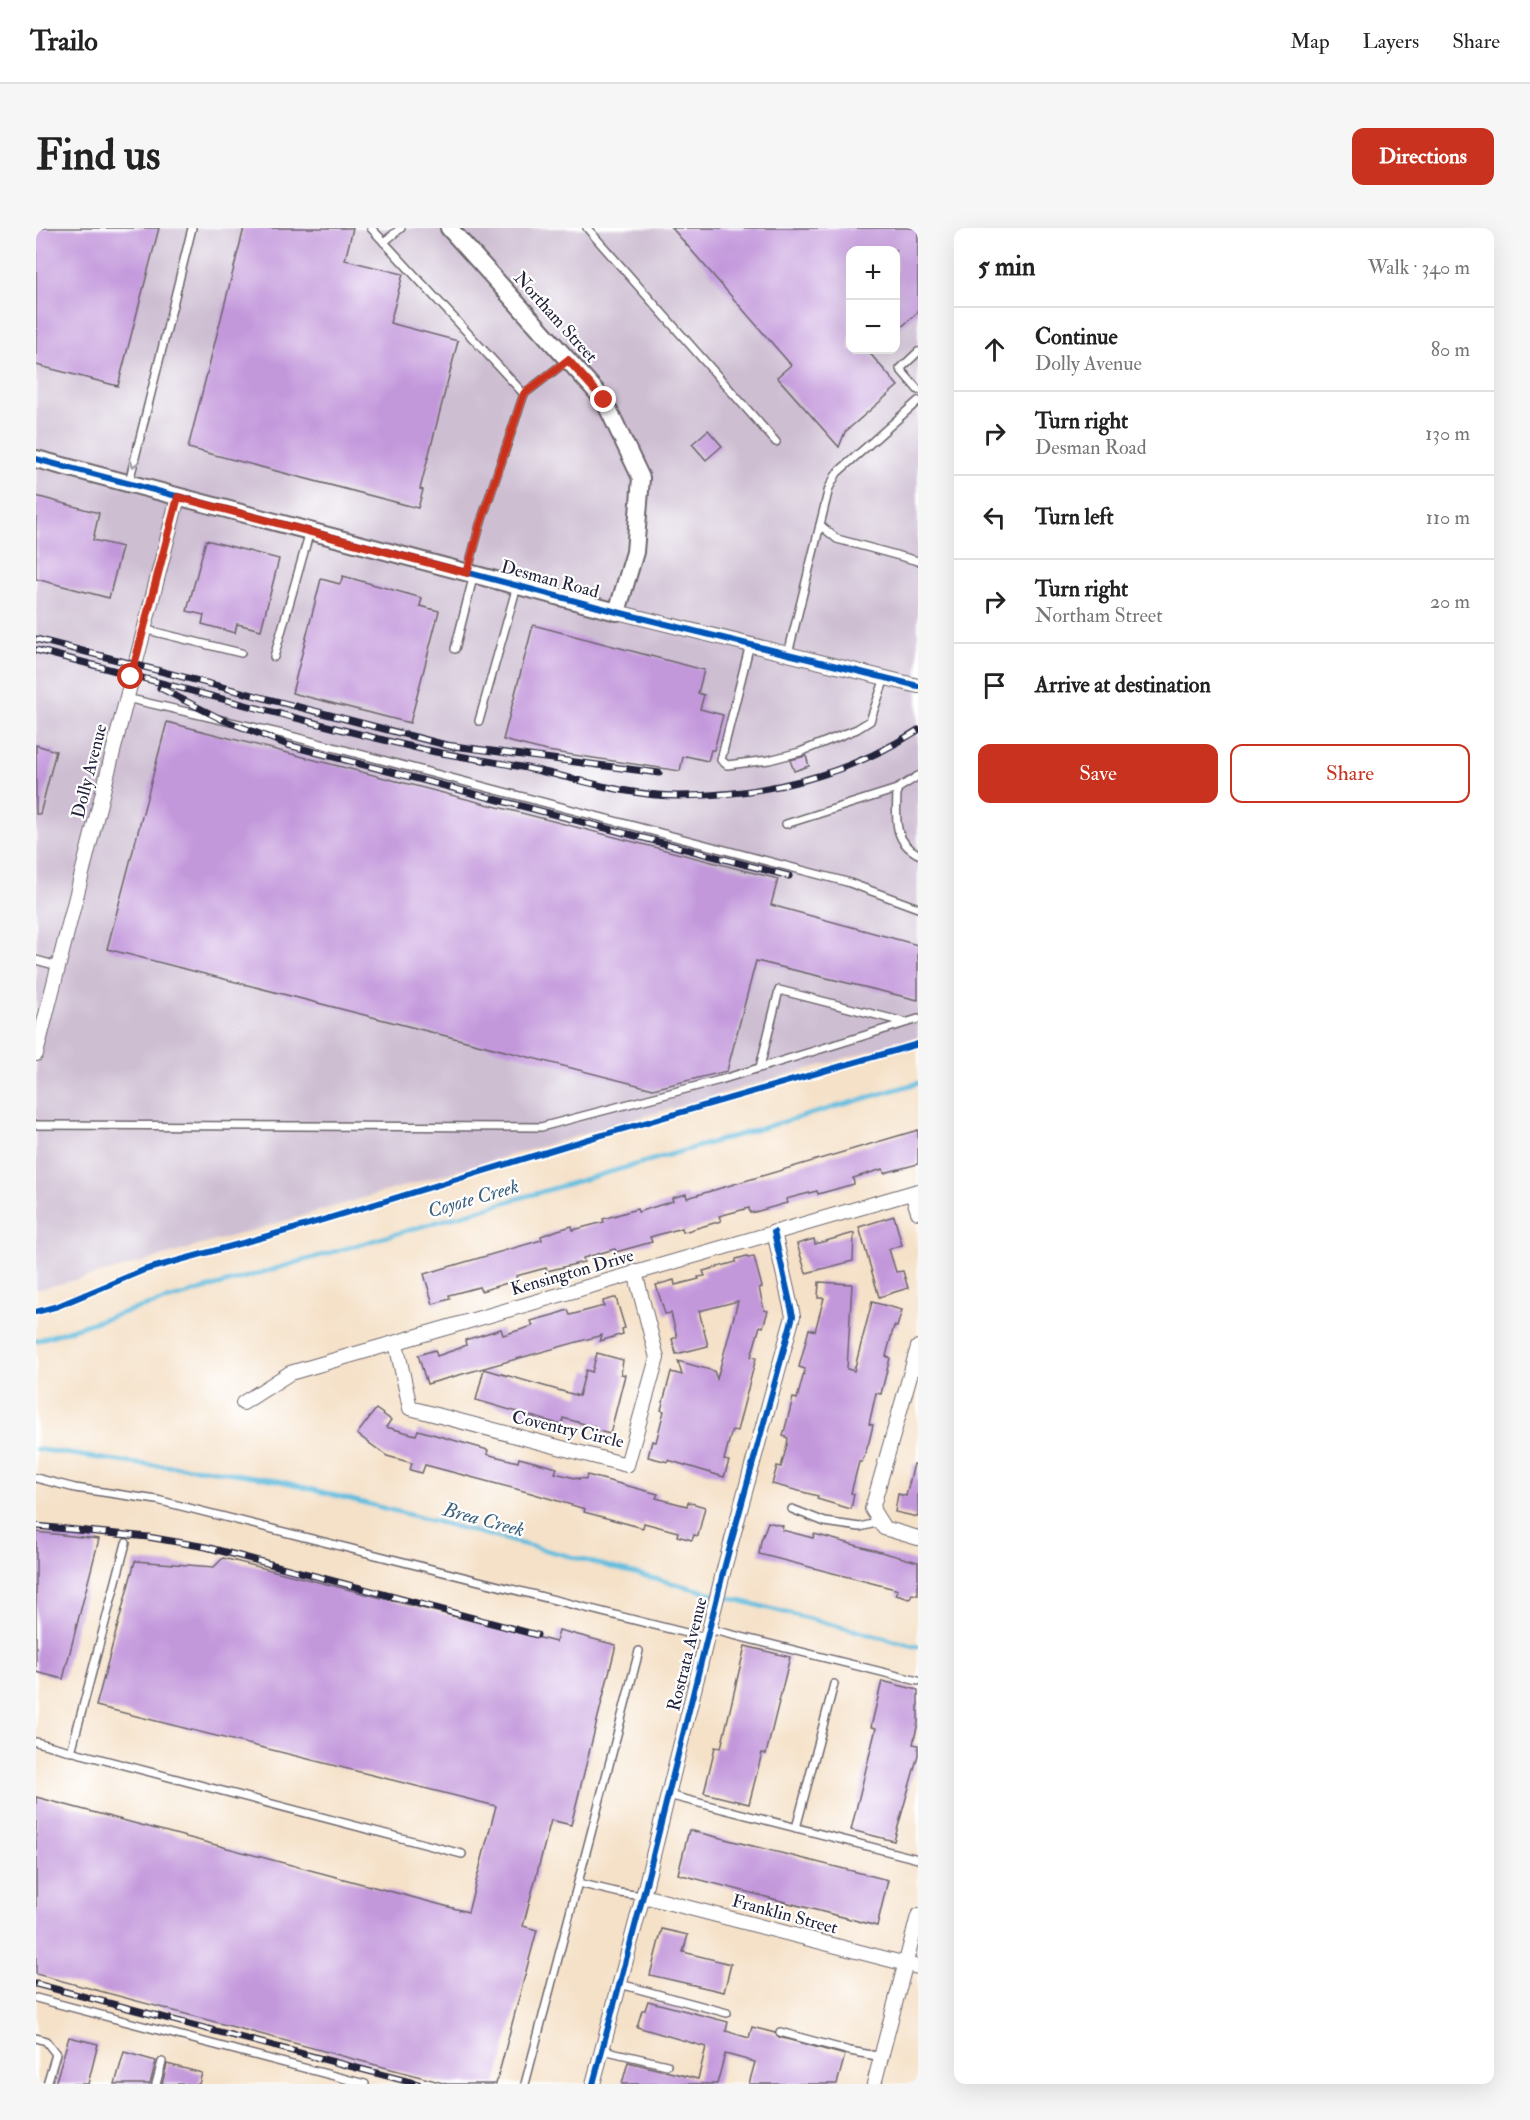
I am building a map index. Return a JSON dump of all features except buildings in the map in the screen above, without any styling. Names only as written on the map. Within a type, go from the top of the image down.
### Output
[{"type":"street","name":"Northam Street","points":[[449,228],[604,400],[641,478],[635,552],[617,612]]},
{"type":"street","name":"Desman Road","points":[[36,459],[617,612],[918,686]]},
{"type":"street","name":"Dolly Avenue","points":[[36,1054],[178,497]]},
{"type":"street","points":[[915,1192],[918,1212]]},
{"type":"street","name":"Kensington Drive","points":[[243,1403],[290,1373],[915,1192]]},
{"type":"street","name":"Rostrata Avenue","points":[[593,2084],[643,1896],[725,1565],[794,1316],[774,1232]]},
{"type":"street","name":"Coventry Circle","points":[[396,1343],[410,1408],[627,1464],[657,1358],[635,1272]]},
{"type":"street","points":[[918,1347],[872,1509],[884,1528],[918,1538]]},
{"type":"street","name":"Franklin Street","points":[[643,1896],[912,1966]]},
{"type":"street","points":[[874,2084],[912,1966],[918,1916]]},
{"type":"lane","points":[[129,484],[192,228]]},
{"type":"lane","points":[[371,228],[524,394]]},
{"type":"lane","points":[[384,242],[401,228]]},
{"type":"lane","points":[[587,228],[776,442]]},
{"type":"lane","points":[[916,357],[900,369],[918,390]]},
{"type":"lane","points":[[455,649],[480,525],[524,394],[568,360]]},
{"type":"lane","points":[[788,654],[829,488],[837,473],[918,401]]},
{"type":"lane","points":[[820,525],[837,539],[918,561]]},
{"type":"lane","points":[[274,657],[310,531]]},
{"type":"lane","points":[[479,721],[517,586]]},
{"type":"lane","points":[[143,629],[241,653]]},
{"type":"lane","points":[[750,644],[721,760],[727,765],[769,760],[800,752],[857,729],[870,721],[885,678]]},
{"type":"lane","points":[[126,698],[283,734],[848,882],[918,908]]},
{"type":"lane","points":[[786,824],[897,789],[918,776]]},
{"type":"lane","points":[[897,789],[897,828],[903,844],[918,854]]},
{"type":"lane","points":[[36,960],[58,966]]},
{"type":"lane","points":[[760,1067],[779,990],[906,1023]]},
{"type":"lane","points":[[36,1125],[541,1127],[760,1067],[918,1019]]},
{"type":"lane","points":[[36,1478],[75,1488],[157,1500],[918,1681]]},
{"type":"lane","points":[[792,1509],[825,1522],[860,1527],[880,1522]]},
{"type":"lane","points":[[71,1752],[126,1543]]},
{"type":"lane","points":[[525,2084],[639,1651]]},
{"type":"lane","points":[[796,1828],[834,1684]]},
{"type":"lane","points":[[36,1742],[462,1854]]},
{"type":"lane","points":[[668,1795],[918,1859]]},
{"type":"lane","points":[[578,1882],[620,1893],[643,1896]]},
{"type":"lane","points":[[620,1984],[727,2013]]},
{"type":"lane","points":[[36,1998],[365,2084]]},
{"type":"lane","points":[[780,2032],[882,2057]]},
{"type":"lane","points":[[36,2038],[46,2040],[56,2054],[47,2084]]},
{"type":"lane","points":[[603,2050],[667,2065]]},
{"type":"lane","points":[[156,2084],[162,2062]]},
{"type":"shaded area","points":[[36,228],[918,228],[918,1037],[119,1269],[36,1290]]},
{"type":"waterway","name":"Coyote Creek","points":[[36,1341],[122,1313],[918,1083]]},
{"type":"waterway","name":"Brea Creek","points":[[36,1449],[139,1464],[206,1469],[276,1480],[918,1647]]},
{"type":"railway","points":[[36,639],[454,747]]},
{"type":"railway","points":[[36,650],[417,748],[521,767],[638,793],[658,795],[710,795],[741,792],[803,780],[862,760],[918,730]]},
{"type":"railway","points":[[160,688],[221,719],[288,745],[789,876]]},
{"type":"railway","points":[[446,745],[659,773]]},
{"type":"railway","points":[[36,1526],[148,1537],[206,1547],[537,1635]]},
{"type":"railway","points":[[36,1984],[418,2084]]},
{"type":"cycle path","points":[[36,459],[617,612],[918,686]]},
{"type":"cycle path","points":[[36,1312],[58,1306],[144,1270],[293,1229],[592,1138],[918,1044]]},
{"type":"cycle path","points":[[593,2084],[643,1896],[725,1565],[793,1316],[774,1232]]},
{"type":"route","points":[[131,677],[178,497],[467,573],[480,525],[524,394],[568,360],[604,400]]}]
